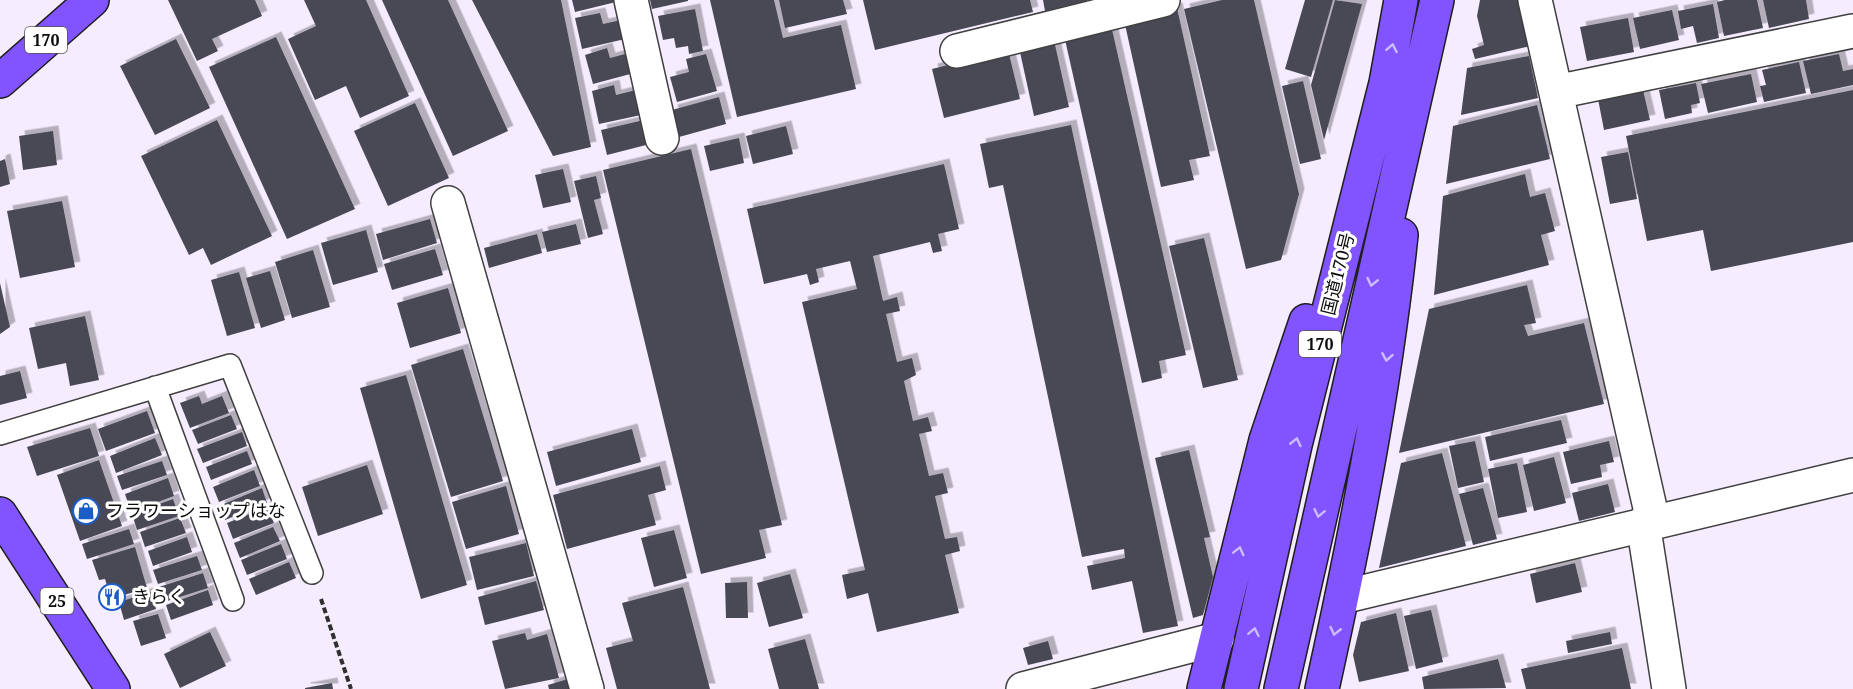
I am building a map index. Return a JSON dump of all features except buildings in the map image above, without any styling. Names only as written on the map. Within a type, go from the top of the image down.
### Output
[{"type":"highway","name":"170","points":[[0,81],[92,0]]},
{"type":"highway","name":"国道170号","points":[[1281,689],[1401,87],[1401,0]]},
{"type":"highway","name":"国道170号","points":[[1242,689],[1295,445],[1401,87],[1437,0]]},
{"type":"highway","name":"170","points":[[1322,689],[1342,597],[1391,334],[1401,87]]},
{"type":"highway","points":[[1204,689],[1266,440],[1401,87]]},
{"type":"highway","name":"25","points":[[0,514],[113,689]]},
{"type":"street","points":[[631,0],[662,138]]},
{"type":"street","points":[[957,51],[1162,0]]},
{"type":"street","points":[[1535,0],[1648,522],[1669,689]]},
{"type":"street","points":[[1556,92],[1853,31]]},
{"type":"street","points":[[448,204],[587,689]]},
{"type":"street","points":[[1342,597],[1648,522],[1853,475]]},
{"type":"street","points":[[1023,689],[1217,639]]},
{"type":"lane","points":[[0,434],[230,365],[312,573]]},
{"type":"lane","points":[[155,387],[233,600]]},
{"type":"path","points":[[312,573],[351,689]]},
{"type":"place","name":"フラワーショップはな","points":[[86,511]]},
{"type":"place","name":"きらく","points":[[112,597]]}]
